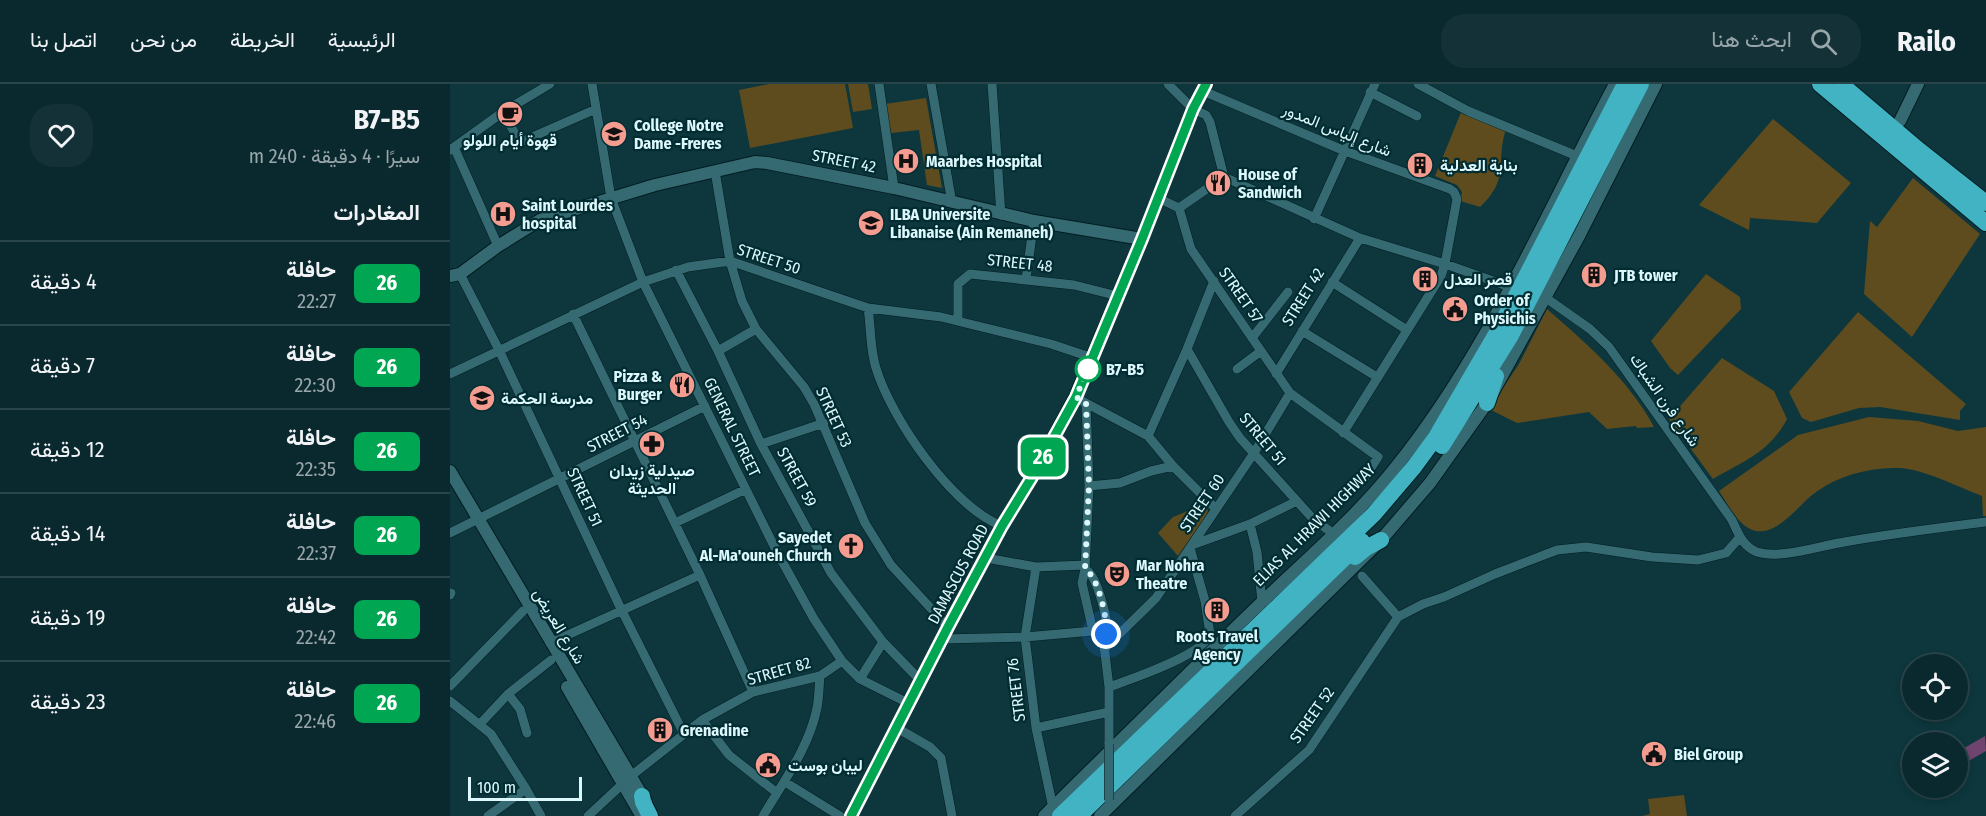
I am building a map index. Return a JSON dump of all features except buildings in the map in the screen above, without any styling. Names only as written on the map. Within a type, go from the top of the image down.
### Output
[{"type":"highway","name":"ELIAS AL HRAWI HIGHWAY","points":[[1079,816],[1381,522],[1420,475],[1465,412],[1614,118],[1624,84]]},
{"type":"highway","name":"ELIAS AL HRAWI HIGHWAY","points":[[1614,118],[1641,84]]},
{"type":"highway","points":[[1809,84],[1907,165],[1954,196]]},
{"type":"highway","points":[[1820,84],[1986,223]]},
{"type":"highway","points":[[1841,84],[1919,150],[1986,202]]},
{"type":"highway","points":[[1856,84],[1936,154],[1957,178]]},
{"type":"highway","name":"ELIAS AL HRAWI HIGHWAY","points":[[1052,813],[1374,514],[1436,437],[1505,333]]},
{"type":"highway","points":[[1455,384],[1505,333]]},
{"type":"highway","points":[[1487,403],[1492,384],[1506,353],[1505,333]]},
{"type":"highway","points":[[1319,567],[1327,551],[1371,504],[1371,484]]},
{"type":"highway","points":[[1314,589],[1334,577],[1366,548],[1382,540]]},
{"type":"street","points":[[498,246],[452,149],[503,112],[550,84]]},
{"type":"street","points":[[592,84],[611,198]]},
{"type":"street","points":[[879,84],[894,188]]},
{"type":"street","points":[[931,84],[952,203]]},
{"type":"street","points":[[992,84],[1001,214]]},
{"type":"street","points":[[1168,84],[1193,109],[1206,115],[1210,122],[1224,177]]},
{"type":"street","points":[[1418,84],[1468,111],[1577,156]]},
{"type":"street","name":"ELIAS AL HRAWI HIGHWAY","points":[[1052,813],[1330,534],[1371,484],[1396,467],[1455,384],[1510,287],[1615,84]]},
{"type":"street","points":[[1100,816],[1382,540],[1430,483],[1487,403],[1546,298],[1656,84]]},
{"type":"street","points":[[1900,121],[1918,84]]},
{"type":"street","name":"DAMASCUS ROAD","points":[[851,816],[1002,526],[1081,400],[1093,358],[1193,109],[1204,88]]},
{"type":"street","name":"شارع إلياس المدور","points":[[1204,88],[1345,151],[1450,189],[1456,194],[1457,199],[1445,264]]},
{"type":"street","points":[[1314,219],[1372,88],[1417,116]]},
{"type":"street","points":[[503,112],[518,139],[523,141],[596,109]]},
{"type":"street","name":"STREET 42","points":[[455,275],[540,220],[655,185],[745,164],[767,163],[894,188],[1034,221],[1142,239]]},
{"type":"street","name":"STREET 53","points":[[715,171],[730,261],[742,301],[756,329],[804,387],[824,423],[844,477],[865,523],[891,565],[945,633]]},
{"type":"street","points":[[1158,198],[1179,208],[1224,177]]},
{"type":"street","points":[[1224,177],[1360,238],[1510,287]]},
{"type":"street","name":"GENERAL STREET","points":[[611,198],[643,282],[746,489],[814,619],[842,661]]},
{"type":"street","name":"STREET 57","points":[[1179,208],[1191,249],[1290,393],[1378,457],[1371,484]]},
{"type":"street","points":[[1026,279],[1034,221]]},
{"type":"street","name":"STREET 42","points":[[1276,374],[1360,238]]},
{"type":"street","name":"STREET 50","points":[[450,374],[643,282],[676,270],[730,261],[868,308],[941,317],[1051,344],[1093,358]]},
{"type":"street","points":[[1343,433],[1435,287],[1445,264]]},
{"type":"street","name":"STREET 59","points":[[676,270],[762,444],[831,573],[883,642],[920,680]]},
{"type":"street","name":"STREET 48","points":[[958,321],[958,284],[966,276],[975,273],[1074,285],[1118,296]]},
{"type":"street","name":"STREET 51","points":[[455,275],[499,350],[621,609],[684,734]]},
{"type":"street","points":[[1148,436],[1214,281]]},
{"type":"street","points":[[1332,282],[1407,330]]},
{"type":"street","points":[[1252,338],[1288,292]]},
{"type":"street","name":"شارع فرن الشباك","points":[[1546,298],[1609,347],[1732,520],[1740,537]]},
{"type":"street","points":[[868,308],[875,366],[902,423],[956,496],[992,522],[1002,526]]},
{"type":"street","points":[[573,314],[700,575],[753,692]]},
{"type":"street","points":[[718,351],[756,329]]},
{"type":"street","points":[[1302,331],[1377,377]]},
{"type":"street","name":"STREET 51","points":[[1187,349],[1229,422],[1314,520],[1330,534]]},
{"type":"street","points":[[1237,369],[1261,351]]},
{"type":"street","name":"STREET 60","points":[[1104,646],[1156,598],[1254,453],[1290,393]]},
{"type":"street","points":[[1081,400],[1148,436],[1173,466],[1216,509]]},
{"type":"street","points":[[1081,400],[1089,486],[1085,567],[1082,583],[1093,631],[1104,646]]},
{"type":"street","name":"STREET 54","points":[[450,533],[705,406]]},
{"type":"street","points":[[762,444],[824,423]]},
{"type":"street","points":[[1089,486],[1120,483],[1151,471],[1173,466]]},
{"type":"street","name":"شارع العريض","points":[[450,471],[474,520],[551,660],[627,780]]},
{"type":"street","name":"شارع العريض","points":[[450,487],[474,520],[550,643],[643,809],[655,816]]},
{"type":"street","points":[[675,523],[746,489]]},
{"type":"street","points":[[1109,687],[1192,653],[1209,639],[1205,601],[1191,546],[1250,525],[1297,501]]},
{"type":"street","points":[[1362,576],[1398,617],[1423,604],[1557,550],[1586,547],[1652,557],[1698,560],[1726,553],[1740,537],[1747,546],[1755,551],[1774,553],[1986,522]]},
{"type":"street","points":[[1250,525],[1257,552],[1262,603]]},
{"type":"street","points":[[986,558],[1036,567],[1085,567]]},
{"type":"street","name":"STREET 76","points":[[1036,567],[1025,637],[1036,728],[1052,813]]},
{"type":"street","points":[[1085,567],[1098,591],[1107,628],[1104,646],[1109,687],[1109,807]]},
{"type":"street","points":[[550,643],[700,575]]},
{"type":"street","points":[[450,686],[523,611]]},
{"type":"street","name":"STREET 52","points":[[1235,816],[1309,750],[1398,617]]},
{"type":"street","points":[[945,633],[1025,637],[1093,631]]},
{"type":"street","points":[[860,679],[883,642]]},
{"type":"street","points":[[480,724],[508,694],[551,660]]},
{"type":"street","points":[[842,661],[860,679],[908,703]]},
{"type":"street","name":"STREET 82","points":[[588,816],[627,780],[702,720],[753,692],[820,676],[842,661]]},
{"type":"street","points":[[763,816],[785,782],[809,735],[817,708],[820,676]]},
{"type":"street","points":[[508,694],[520,709],[527,733]]},
{"type":"street","points":[[452,706],[491,734],[542,816]]},
{"type":"street","points":[[1036,728],[1109,712]]},
{"type":"street","points":[[702,720],[729,755],[777,793]]},
{"type":"street","points":[[897,728],[930,747],[941,758],[952,816]]},
{"type":"street","points":[[785,782],[840,816]]},
{"type":"street","points":[[488,816],[526,789]]},
{"type":"shaded area","points":[[769,84],[845,84],[853,128],[750,148],[739,90]]},
{"type":"shaded area","points":[[848,84],[868,84],[872,109],[853,112]]},
{"type":"shaded area","points":[[926,98],[942,188],[927,185],[919,130],[891,133],[885,104]]},
{"type":"shaded area","points":[[1462,110],[1506,129],[1496,187],[1480,207],[1460,201],[1462,192],[1457,185],[1435,176]]},
{"type":"shaded area","points":[[1773,119],[1851,183],[1817,223],[1750,218],[1749,230],[1699,205]]},
{"type":"shaded area","points":[[1913,178],[1980,234],[1912,337],[1864,294],[1870,221],[1877,227]]},
{"type":"shaded area","points":[[1706,274],[1740,297],[1741,309],[1678,375],[1670,368],[1651,341]]},
{"type":"shaded area","points":[[1547,309],[1592,349],[1620,378],[1654,427],[1607,429],[1589,412],[1517,423],[1489,409],[1519,364]]},
{"type":"shaded area","points":[[1858,312],[1966,404],[1960,411],[1960,420],[1880,407],[1859,408],[1811,422],[1802,418],[1789,392]]},
{"type":"shaded area","points":[[1722,358],[1774,391],[1787,419],[1773,440],[1764,448],[1713,479],[1669,419]]},
{"type":"shaded area","points":[[1869,417],[1918,421],[1958,431],[1986,427],[1986,516],[1983,516],[1982,496],[1929,475],[1899,468],[1866,471],[1835,481],[1809,497],[1781,524],[1764,531],[1756,531],[1744,525],[1734,515],[1719,491],[1798,435]]},
{"type":"shaded area","points":[[1202,505],[1208,510],[1207,515],[1178,556],[1158,533],[1173,517]]},
{"type":"shaded area","points":[[1985,736],[1986,751],[1968,761],[1968,746]]},
{"type":"shaded area","points":[[1684,795],[1687,816],[1642,816],[1650,814],[1648,799]]},
{"type":"bus line","name":"26","points":[[851,816],[1002,526],[1076,397],[1193,109],[1206,84]]},
{"type":"place","name":"قهوة أيام اللولو","points":[[510,114]]},
{"type":"place","name":"College Notre Dame -Freres","points":[[614,134]]},
{"type":"place","name":"Maarbes Hospital","points":[[906,161]]},
{"type":"place","name":"بناية العدلية","points":[[1420,165]]},
{"type":"place","name":"House of Sandwich","points":[[1218,183]]},
{"type":"place","name":"Saint Lourdes hospital","points":[[503,214]]},
{"type":"place","name":"ILBA Universite Libanaise (Ain Remaneh)","points":[[871,223]]},
{"type":"place","name":"JTB tower","points":[[1594,275]]},
{"type":"place","name":"قصر العدل","points":[[1425,279]]},
{"type":"place","name":"Order of Physichis","points":[[1455,309]]},
{"type":"place","name":"B7-B5","points":[[1088,369]]},
{"type":"place","name":"Pizza & Burger","points":[[682,385]]},
{"type":"place","name":"مدرسة الحكمة","points":[[482,398]]},
{"type":"place","name":"صيدلية زيدان الحديثة","points":[[652,444]]},
{"type":"place","name":"Sayedet Al-Ma'ouneh Church","points":[[851,546]]},
{"type":"place","name":"Mar Nohra Theatre","points":[[1117,574]]},
{"type":"place","name":"Roots Travel Agency","points":[[1217,610]]},
{"type":"place","name":"Grenadine","points":[[660,730]]},
{"type":"place","name":"Biel Group","points":[[1654,754]]},
{"type":"place","name":"ليبان بوست","points":[[768,765]]},
{"type":"route","points":[[1088,369],[1076,397],[1086,403],[1089,486],[1085,569],[1093,577],[1098,591],[1107,628],[1106,634]]}]
